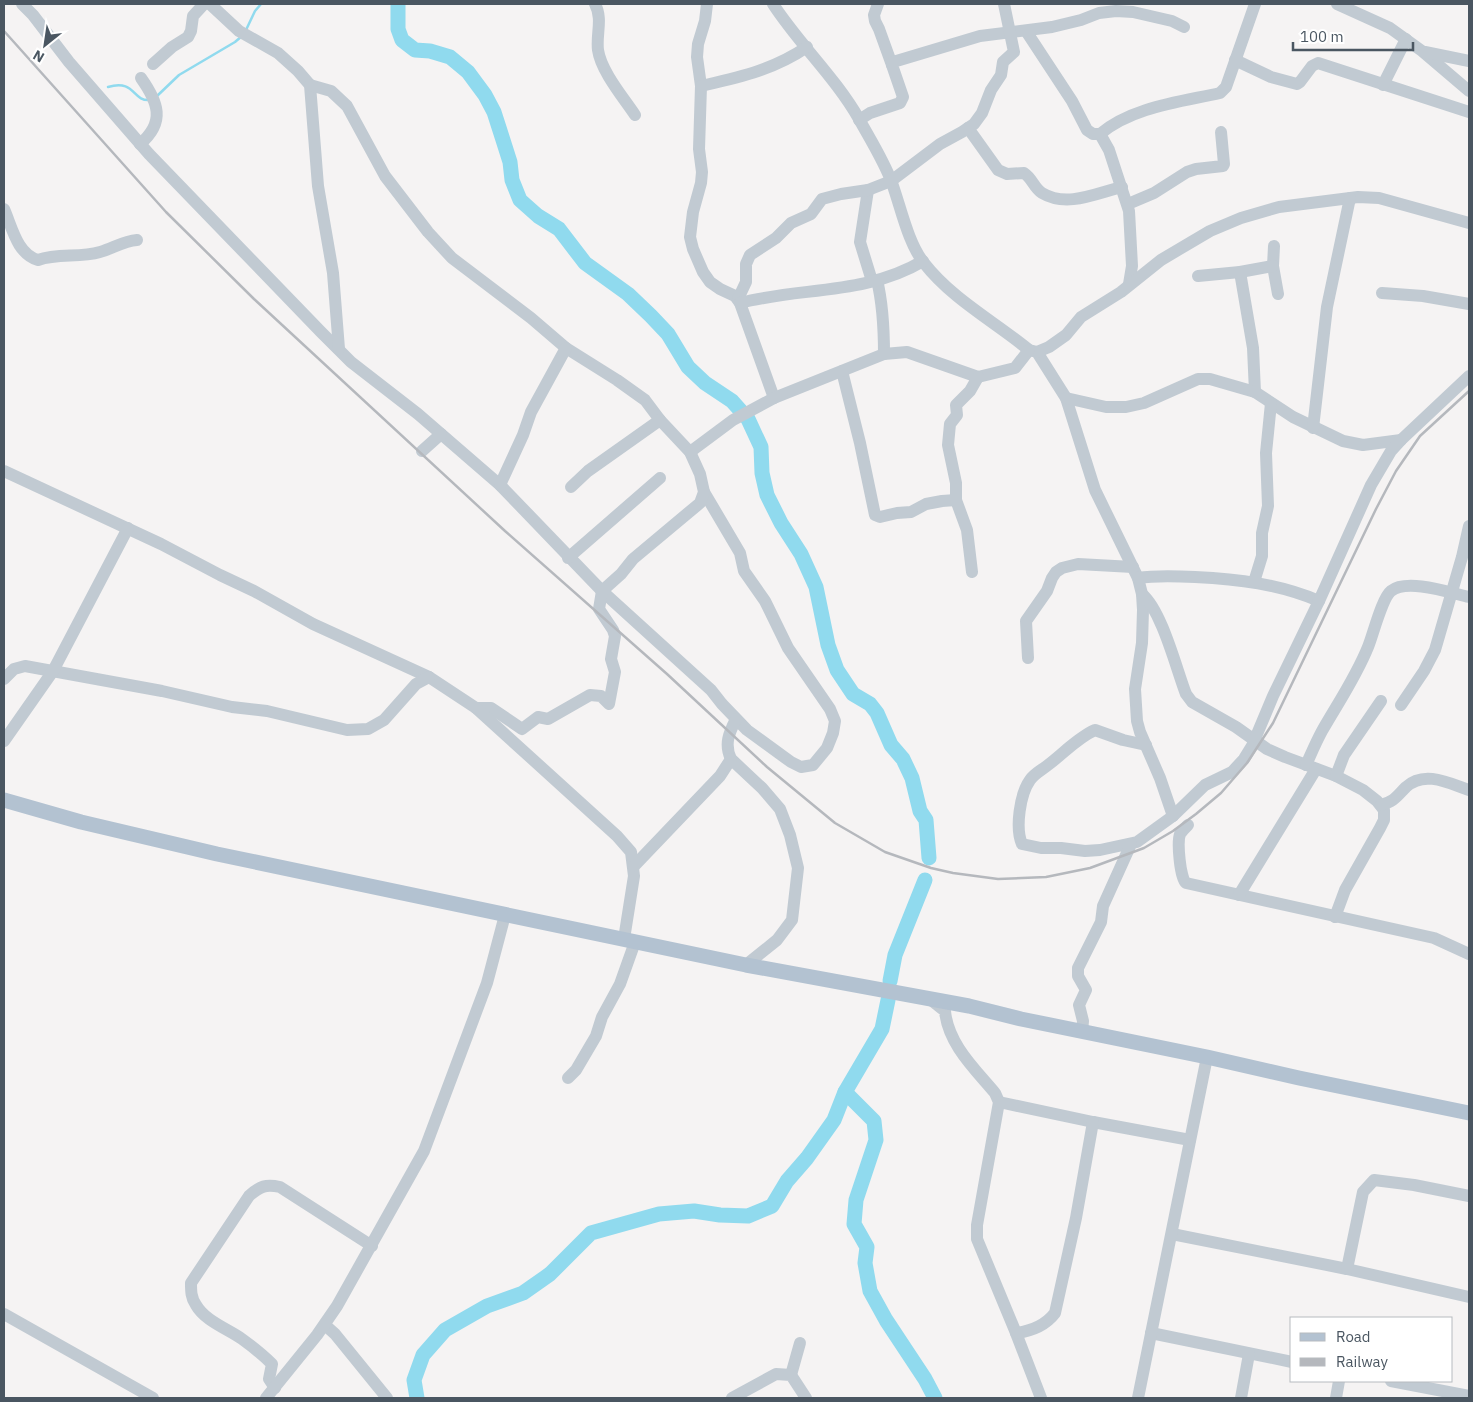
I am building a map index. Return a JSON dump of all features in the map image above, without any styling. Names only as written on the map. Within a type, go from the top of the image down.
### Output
[{"type":"main road","points":[[4,800],[150,839],[505,915],[746,965],[930,999],[1469,1113]]},
{"type":"street","points":[[22,4],[140,144],[338,349],[418,414],[500,485],[602,592],[698,678],[747,730],[791,762],[801,767],[807,767],[818,761],[827,748],[833,733],[835,720],[826,701],[814,687],[788,648],[762,596],[744,571],[740,553],[704,492],[700,474],[690,452],[660,420],[645,400],[566,348],[452,258],[428,232],[385,176],[347,106],[331,90],[310,85]]},
{"type":"street","points":[[153,64],[172,47],[188,37],[194,16],[197,10],[204,4]]},
{"type":"street","points":[[210,4],[239,31],[278,53],[298,70],[310,85],[318,186],[333,272],[338,349]]},
{"type":"street","points":[[595,4],[600,21],[598,50],[602,65],[635,115]]},
{"type":"street","points":[[707,4],[697,57],[701,86],[699,149],[702,172],[693,212],[690,237],[703,272],[710,282],[739,301],[774,398]]},
{"type":"street","points":[[773,4],[840,91],[859,120],[891,181],[903,219],[923,261],[950,289],[1033,351],[1066,398],[1096,490],[1135,572],[1142,594],[1142,643],[1135,689],[1138,726],[1160,778],[1173,816]]},
{"type":"street","points":[[859,120],[870,113],[900,103],[903,97],[875,21],[874,15],[878,4]]},
{"type":"street","points":[[739,301],[746,282],[747,260],[753,252],[776,238],[791,224],[811,214],[822,199],[868,190],[891,181],[940,144],[968,128],[977,120],[982,113],[990,90],[1001,75],[1003,62],[1014,52],[1004,4]]},
{"type":"street","points":[[1026,31],[1072,101],[1087,130],[1092,134],[1100,134],[1107,128],[1136,114],[1220,92],[1226,87],[1256,4]]},
{"type":"street","points":[[1337,4],[1358,8],[1390,28],[1422,51],[1469,91]]},
{"type":"street","points":[[892,65],[896,60],[980,36],[1066,24],[1099,13],[1133,12],[1172,21],[1184,27]]},
{"type":"street","points":[[1383,86],[1406,39]]},
{"type":"street","points":[[701,86],[765,70],[790,59],[807,47]]},
{"type":"street","points":[[1422,51],[1469,61]]},
{"type":"street","points":[[1235,60],[1271,77],[1293,83],[1300,82],[1312,66],[1318,63],[1383,86],[1469,112]]},
{"type":"street","points":[[140,144],[153,130],[157,118],[157,110],[152,94],[141,78]]},
{"type":"street","points":[[968,128],[998,170],[1007,174],[1024,173],[1038,190],[1051,197],[1076,199],[1122,187]]},
{"type":"street","points":[[1128,204],[1154,193],[1187,172],[1223,166],[1221,132]]},
{"type":"street","points":[[1100,134],[1109,150],[1128,204],[1132,266],[1129,284]]},
{"type":"street","points":[[868,190],[860,248],[882,299],[884,354]]},
{"type":"street","points":[[690,452],[733,420],[774,398],[884,354],[907,352],[978,377],[1015,368],[1033,351],[1049,347],[1066,335],[1081,317],[1121,292],[1161,260],[1187,243],[1240,218],[1279,207],[1358,197],[1380,198],[1469,222]]},
{"type":"street","points":[[1313,428],[1327,307],[1350,198]]},
{"type":"street","points":[[4,209],[20,247],[25,254],[38,260],[59,256],[90,254],[136,240]]},
{"type":"street","points":[[1274,246],[1273,266],[1278,294]]},
{"type":"street","points":[[739,301],[782,294],[827,291],[875,281],[908,270],[923,261]]},
{"type":"street","points":[[1198,276],[1240,272],[1273,266]]},
{"type":"street","points":[[1240,272],[1252,348],[1255,392]]},
{"type":"street","points":[[1382,293],[1423,296],[1469,304]]},
{"type":"street","points":[[500,485],[523,435],[531,412],[566,348]]},
{"type":"street","points":[[842,371],[875,515],[880,517],[910,512],[926,504],[956,500]]},
{"type":"street","points":[[1146,745],[1093,730],[1069,746],[1035,774],[1026,787],[1018,827],[1022,844],[1041,848],[1085,851],[1131,844],[1143,839],[1173,816],[1210,782],[1232,772],[1244,759],[1254,740],[1371,485],[1391,451],[1448,394],[1469,376]]},
{"type":"street","points":[[972,572],[967,530],[956,500],[956,483],[948,445],[950,424],[956,416],[956,406],[970,391],[978,377]]},
{"type":"street","points":[[1066,398],[1094,405],[1126,407],[1144,403],[1192,381],[1203,378],[1255,392],[1313,428],[1343,441],[1354,444],[1376,444],[1401,440]]},
{"type":"street","points":[[1254,582],[1262,556],[1262,533],[1268,506],[1266,453],[1271,403]]},
{"type":"street","points":[[571,487],[588,470],[660,420]]},
{"type":"street","points":[[422,451],[441,434]]},
{"type":"street","points":[[4,471],[161,544],[220,576],[254,591],[313,624],[429,677],[476,708],[617,836],[631,852],[634,866],[629,941],[620,984],[602,1017],[596,1036],[576,1070],[568,1078]]},
{"type":"street","points":[[568,558],[660,478]]},
{"type":"street","points":[[476,708],[492,708],[522,729],[538,717],[548,719],[590,695],[601,696],[609,704],[615,672],[611,659],[615,636],[599,610],[602,592],[621,574],[633,559],[694,509],[700,503],[704,492]]},
{"type":"street","points":[[1401,705],[1432,656],[1452,594],[1469,526]]},
{"type":"street","points":[[4,741],[52,671],[128,528]]},
{"type":"street","points":[[1028,658],[1026,621],[1047,591],[1056,572],[1062,568],[1078,564],[1135,572],[1227,578],[1254,582],[1291,590],[1319,601]]},
{"type":"street","points":[[1239,895],[1311,767],[1322,732],[1348,690],[1368,648],[1388,594],[1396,588],[1414,586],[1469,597]]},
{"type":"street","points":[[1142,594],[1159,618],[1188,698],[1267,749],[1359,787],[1381,805],[1384,810],[1384,820],[1345,890],[1335,917]]},
{"type":"street","points":[[4,679],[14,668],[19,666],[162,691],[232,707],[267,711],[347,730],[368,728],[384,720],[416,684],[429,677]]},
{"type":"street","points":[[1336,776],[1344,755],[1381,701]]},
{"type":"street","points":[[736,719],[726,744],[731,759],[762,788],[780,809],[790,835],[798,868],[792,920],[777,940],[746,965]]},
{"type":"street","points":[[634,866],[720,776],[731,759]]},
{"type":"street","points":[[1381,805],[1395,799],[1413,782],[1430,778],[1469,790]]},
{"type":"street","points":[[1188,824],[1180,837],[1181,868],[1183,881],[1186,883],[1434,938],[1469,954]]},
{"type":"street","points":[[1082,1032],[1080,1004],[1086,990],[1078,976],[1078,968],[1101,922],[1103,906],[1131,844]]},
{"type":"street","points":[[266,1398],[325,1324],[348,1288],[424,1151],[487,982],[505,915]]},
{"type":"street","points":[[930,999],[944,1012],[946,1024],[958,1048],[995,1093],[1000,1102],[976,1226],[977,1239],[1016,1333],[1040,1398]]},
{"type":"street","points":[[1138,1398],[1207,1057]]},
{"type":"street","points":[[1000,1102],[1190,1140]]},
{"type":"street","points":[[1016,1333],[1032,1331],[1050,1319],[1055,1312],[1076,1218],[1094,1122]]},
{"type":"street","points":[[1347,1269],[1364,1192],[1374,1180],[1385,1180],[1469,1196]]},
{"type":"street","points":[[275,1388],[269,1380],[272,1364],[263,1354],[206,1316],[196,1307],[191,1295],[192,1283],[249,1196],[258,1188],[268,1184],[280,1187],[372,1246]]},
{"type":"street","points":[[1172,1234],[1347,1269],[1469,1297]]},
{"type":"street","points":[[4,1314],[153,1398]]},
{"type":"street","points":[[325,1324],[387,1398]]},
{"type":"street","points":[[1151,1332],[1290,1362]]},
{"type":"street","points":[[800,1343],[791,1375],[806,1398]]},
{"type":"street","points":[[1241,1398],[1249,1354]]},
{"type":"street","points":[[732,1398],[776,1374],[791,1375]]},
{"type":"street","points":[[1336,1398],[1339,1382]]},
{"type":"street","points":[[1394,1382],[1436,1394],[1469,1396]]},
{"type":"waterway","points":[[246,30],[255,11],[261,4]]},
{"type":"waterway","points":[[398,4],[398,29],[402,40],[415,50],[430,51],[450,57],[468,72],[485,95],[494,112],[510,162],[512,180],[520,200],[538,216],[559,229],[585,263],[628,294],[651,316],[668,334],[688,367],[705,383],[732,401],[748,419],[761,447],[762,473],[767,495],[781,523],[801,554],[816,587],[828,645],[837,670],[853,694],[870,704],[877,713],[891,745],[903,759],[912,778],[920,811],[926,820],[929,858]]},
{"type":"waterway","points":[[157,96],[179,75],[242,36]]},
{"type":"waterway","points":[[108,87],[124,86],[140,98],[150,100]]},
{"type":"waterway","points":[[890,981],[895,955],[925,880]]},
{"type":"waterway","points":[[417,1398],[414,1380],[423,1355],[445,1330],[487,1306],[523,1293],[550,1274],[591,1233],[659,1214],[694,1211],[720,1215],[748,1216],[772,1206],[787,1181],[807,1158],[834,1120],[845,1092],[882,1029],[888,1000]]},
{"type":"waterway","points":[[845,1092],[874,1121],[876,1140],[856,1200],[854,1224],[867,1247],[865,1263],[870,1291],[935,1398]]},
{"type":"railway","points":[[4,31],[166,212],[254,299],[505,531],[667,674],[767,767],[835,823],[885,852],[931,868],[998,879],[1046,877],[1090,868],[1144,848],[1173,831],[1221,793],[1247,763],[1273,723],[1396,471],[1420,436],[1469,391]]}]
